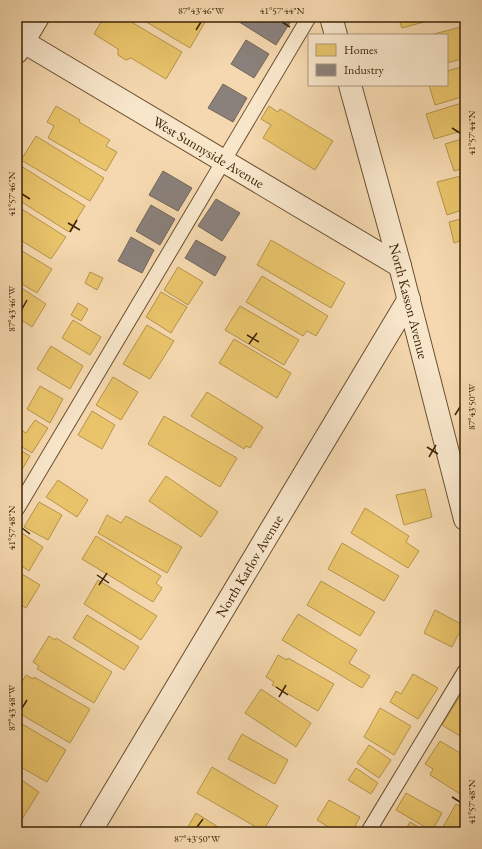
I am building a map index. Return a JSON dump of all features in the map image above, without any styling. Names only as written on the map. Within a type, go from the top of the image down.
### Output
[{"type":"street","points":[[19,44],[38,17]]},
{"type":"street","points":[[331,17],[336,34]]},
{"type":"street","name":"West Sunnyside Avenue","points":[[19,44],[223,161],[400,266]]},
{"type":"street","name":"North Kasson Avenue","points":[[350,86],[409,299],[465,518]]},
{"type":"street","name":"North Karlov Avenue","points":[[90,832],[409,299]]},
{"type":"lane","points":[[17,509],[309,17]]},
{"type":"lane","points":[[368,832],[465,671]]},
{"type":"building: Homes","points":[[104,17],[123,17],[182,52],[166,79],[131,58],[126,60],[118,55],[118,49],[94,34]]},
{"type":"building: Homes","points":[[138,17],[208,17],[190,48]]},
{"type":"building: Homes","points":[[398,17],[442,17],[402,28]]},
{"type":"building: Homes","points":[[465,26],[465,58],[448,63],[448,34],[434,34]]},
{"type":"building: Homes","points":[[465,66],[465,96],[435,105],[429,86],[448,86],[448,71]]},
{"type":"building: Homes","points":[[465,102],[465,130],[434,139],[426,114]]},
{"type":"building: Homes","points":[[56,106],[80,120],[79,122],[110,140],[106,146],[117,152],[106,171],[48,138],[54,126],[47,122]]},
{"type":"building: Homes","points":[[269,106],[278,112],[280,109],[333,141],[315,170],[263,138],[271,125],[261,119]]},
{"type":"building: Homes","points":[[36,136],[104,178],[90,201],[21,160]]},
{"type":"building: Homes","points":[[465,138],[465,168],[454,171],[445,144]]},
{"type":"building: Homes","points":[[21,166],[85,206],[69,232],[17,199],[17,172]]},
{"type":"building: Homes","points":[[465,175],[465,209],[447,215],[437,182]]},
{"type":"building: Homes","points":[[17,206],[66,237],[51,259],[17,238]]},
{"type":"building: Homes","points":[[465,218],[465,239],[454,243],[449,222]]},
{"type":"building: Homes","points":[[271,240],[345,283],[331,308],[257,265]]},
{"type":"building: Homes","points":[[17,248],[52,269],[37,293],[17,281]]},
{"type":"building: Homes","points":[[465,259],[465,281],[460,261]]},
{"type":"building: Homes","points":[[178,267],[203,282],[188,305],[164,290]]},
{"type":"building: Homes","points":[[90,272],[103,278],[97,290],[85,283]]},
{"type":"building: Homes","points":[[262,276],[328,316],[316,336],[307,331],[303,336],[246,302]]},
{"type":"building: Homes","points":[[17,285],[46,304],[32,327],[17,317]]},
{"type":"building: Homes","points":[[161,292],[187,307],[171,333],[146,317]]},
{"type":"building: Homes","points":[[78,303],[88,309],[81,321],[71,315]]},
{"type":"building: Homes","points":[[240,306],[299,340],[284,365],[225,330]]},
{"type":"building: Homes","points":[[73,320],[101,337],[90,355],[62,338]]},
{"type":"building: Homes","points":[[147,325],[174,341],[150,379],[123,364]]},
{"type":"building: Homes","points":[[234,339],[291,373],[277,398],[219,363]]},
{"type":"building: Homes","points":[[51,346],[83,366],[70,389],[37,369]]},
{"type":"building: Homes","points":[[113,377],[138,392],[121,420],[96,405]]},
{"type":"building: Homes","points":[[40,386],[63,399],[50,423],[27,409]]},
{"type":"building: Homes","points":[[207,392],[263,427],[250,448],[246,446],[244,449],[191,416]]},
{"type":"building: Homes","points":[[92,411],[115,425],[102,449],[78,435]]},
{"type":"building: Homes","points":[[164,416],[237,458],[220,487],[148,444]]},
{"type":"building: Homes","points":[[35,420],[48,428],[32,453],[17,444],[17,427],[26,433]]},
{"type":"building: Homes","points":[[17,448],[30,456],[17,478]]},
{"type":"building: Homes","points":[[166,476],[218,512],[201,537],[149,501]]},
{"type":"building: Homes","points":[[58,480],[88,500],[77,517],[46,497]]},
{"type":"building: Homes","points":[[425,489],[432,517],[404,525],[396,495]]},
{"type":"building: Homes","points":[[39,502],[62,515],[48,540],[24,527]]},
{"type":"building: Homes","points":[[365,508],[409,536],[406,542],[419,551],[408,568],[351,533]]},
{"type":"building: Homes","points":[[107,515],[121,523],[126,516],[182,547],[167,573],[98,533]]},
{"type":"building: Homes","points":[[20,532],[43,547],[29,571],[17,563],[17,537]]},
{"type":"building: Homes","points":[[96,536],[161,576],[156,583],[162,588],[153,602],[82,559]]},
{"type":"building: Homes","points":[[342,543],[399,576],[384,601],[328,569]]},
{"type":"building: Homes","points":[[17,571],[40,585],[26,608],[17,603]]},
{"type":"building: Homes","points":[[98,580],[157,616],[141,640],[84,604]]},
{"type":"building: Homes","points":[[321,581],[375,612],[360,636],[307,605]]},
{"type":"building: Homes","points":[[435,610],[463,625],[452,647],[424,633]]},
{"type":"building: Homes","points":[[298,614],[357,650],[349,663],[370,676],[362,688],[282,640]]},
{"type":"building: Homes","points":[[87,615],[139,647],[124,670],[73,638]]},
{"type":"building: Homes","points":[[49,636],[55,640],[56,638],[112,672],[94,703],[37,669],[39,666],[33,662]]},
{"type":"building: Homes","points":[[278,655],[287,660],[288,658],[334,684],[318,711],[272,685],[274,682],[266,677]]},
{"type":"building: Homes","points":[[413,674],[438,688],[418,719],[390,702],[396,691],[401,694]]},
{"type":"building: Homes","points":[[26,675],[33,679],[34,677],[90,709],[70,743],[17,712],[17,690]]},
{"type":"building: Homes","points":[[261,689],[311,723],[296,747],[245,713]]},
{"type":"building: Homes","points":[[459,698],[465,701],[465,739],[442,725]]},
{"type":"building: Homes","points":[[380,708],[411,726],[394,755],[364,737]]},
{"type":"building: Homes","points":[[17,721],[66,750],[47,782],[17,765]]},
{"type":"building: Homes","points":[[242,734],[288,760],[275,784],[228,759]]},
{"type":"building: Homes","points":[[440,741],[465,756],[465,797],[430,775],[433,769],[425,764]]},
{"type":"building: Homes","points":[[369,745],[391,760],[379,778],[357,763]]},
{"type":"building: Homes","points":[[212,767],[278,806],[263,831],[197,793]]},
{"type":"building: Homes","points":[[356,768],[378,783],[371,794],[348,780]]},
{"type":"building: Homes","points":[[17,777],[39,792],[22,819],[17,815]]},
{"type":"building: Homes","points":[[406,793],[442,813],[432,831],[396,810]]},
{"type":"building: Homes","points":[[329,800],[360,817],[352,832],[337,832],[317,820]]},
{"type":"building: Homes","points":[[456,804],[465,809],[465,832],[451,832],[443,827]]},
{"type":"building: Homes","points":[[196,813],[226,832],[185,832]]},
{"type":"building: Homes","points":[[410,822],[427,832],[404,832]]},
{"type":"building: Industry","points":[[237,17],[284,17],[291,21],[276,45],[236,20]]},
{"type":"building: Industry","points":[[246,40],[269,54],[254,78],[231,64]]},
{"type":"building: Industry","points":[[223,84],[247,98],[233,122],[208,108]]},
{"type":"building: Industry","points":[[163,171],[192,188],[178,211],[149,195]]},
{"type":"building: Industry","points":[[216,199],[240,213],[222,241],[198,226]]},
{"type":"building: Industry","points":[[151,205],[175,219],[160,245],[136,231]]},
{"type":"building: Industry","points":[[131,237],[154,250],[142,273],[118,261]]},
{"type":"building: Industry","points":[[196,240],[226,257],[215,276],[185,258]]}]
